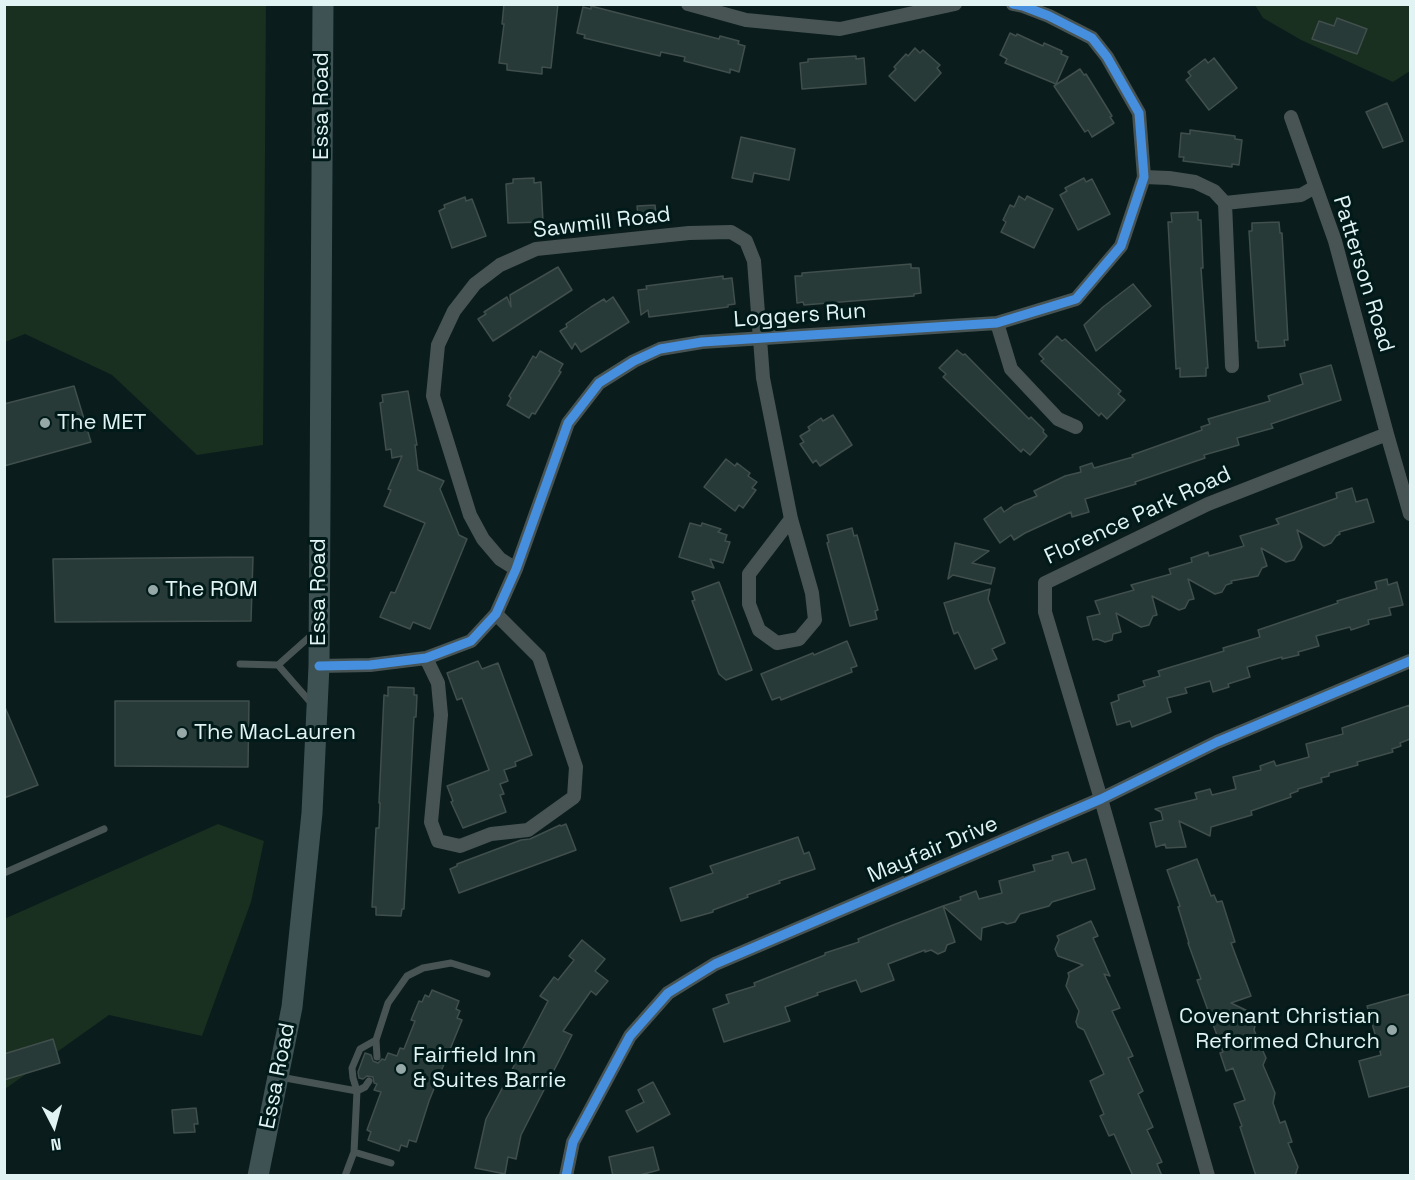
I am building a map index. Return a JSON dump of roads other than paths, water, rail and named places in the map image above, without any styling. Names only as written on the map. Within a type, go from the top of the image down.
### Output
[{"type":"main road","name":"Essa Road","points":[[258,1176],[292,1007],[312,813],[319,629],[323,4]]},
{"type":"street","points":[[688,4],[746,20],[840,29],[955,4]]},
{"type":"street","name":"Loggers Run","points":[[318,666],[370,665],[426,658],[471,641],[496,614],[516,569],[568,423],[599,383],[634,361],[660,349],[702,342],[997,323],[1076,299],[1121,246],[1144,177],[1139,113],[1107,57],[1092,38],[1049,16],[1013,4]]},
{"type":"street","name":"Patterson Road","points":[[1291,117],[1335,241],[1410,514]]},
{"type":"street","points":[[1144,177],[1195,182],[1214,190],[1225,203],[1232,366]]},
{"type":"street","points":[[1225,203],[1301,195],[1315,187]]},
{"type":"street","name":"Sawmill Road","points":[[516,569],[500,559],[494,552],[483,539],[470,515],[433,396],[438,345],[454,311],[475,284],[500,265],[536,249],[689,233],[731,232],[746,241],[754,261],[763,378],[791,519],[812,593],[814,620],[799,639],[777,643],[759,630],[749,604],[749,574],[791,519]]},
{"type":"street","points":[[997,323],[1011,369],[1058,419],[1076,427]]},
{"type":"street","name":"Florence Park Road","points":[[1208,1176],[1101,799],[1045,612],[1045,583],[1208,504],[1387,434]]},
{"type":"street","points":[[426,658],[438,683],[441,715],[431,822],[438,841],[460,846],[491,834],[528,830],[574,797],[576,767],[539,657],[496,614]]},
{"type":"street","name":"Mayfair Drive","points":[[566,1176],[573,1142],[630,1036],[668,993],[715,964],[1101,799],[1217,742],[1410,661]]},
{"type":"lane","points":[[240,664],[278,665],[319,629]]},
{"type":"lane","points":[[278,665],[316,709]]},
{"type":"lane","points":[[4,873],[104,829]]},
{"type":"lane","points":[[377,1057],[376,1040],[388,1003],[407,976],[423,968],[451,963],[487,974]]},
{"type":"lane","points":[[345,1176],[354,1152],[357,1091],[352,1078],[352,1068],[360,1049],[376,1040]]},
{"type":"lane","points":[[278,1077],[357,1091],[365,1087],[369,1081]]},
{"type":"lane","points":[[354,1152],[391,1163]]},
{"type":"place","name":"The MET","points":[[45,423]]},
{"type":"place","name":"The ROM","points":[[153,590]]},
{"type":"place","name":"The MacLauren","points":[[182,733]]},
{"type":"place","name":"Covenant Christian Reformed Church","points":[[1392,1030]]},
{"type":"place","name":"Fairfield Inn & Suites Barrie","points":[[401,1069]]}]
